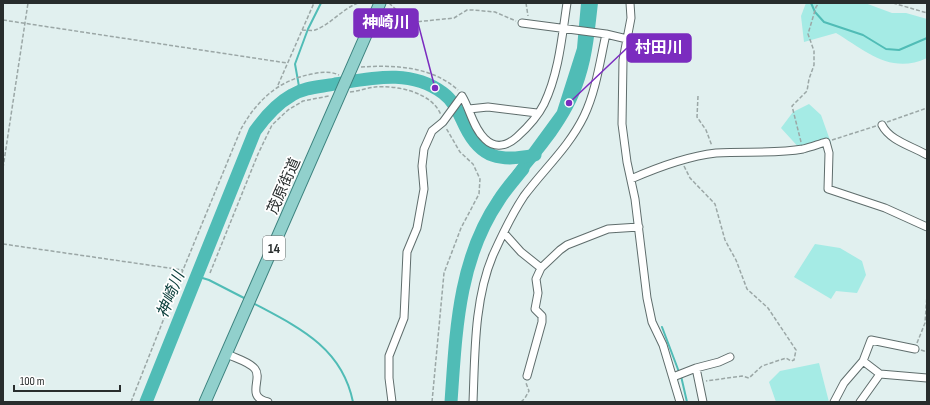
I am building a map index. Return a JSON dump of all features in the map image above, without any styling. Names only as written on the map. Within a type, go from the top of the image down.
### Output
[{"type":"main road","name":"茂原街道","points":[[205,402],[380,3]]},
{"type":"street","points":[[392,402],[389,378],[389,356],[404,318],[406,252],[417,228],[424,189],[422,166],[424,149],[432,132],[443,122],[462,96],[485,140],[491,144],[502,146],[514,140],[544,104],[556,68],[567,3]]},
{"type":"street","points":[[630,3],[631,18],[623,60],[622,124],[632,180],[647,298],[652,322],[663,345],[680,402]]},
{"type":"street","points":[[522,23],[606,34],[627,39]]},
{"type":"street","points":[[472,402],[479,311],[493,257],[504,232],[524,197],[558,156],[584,115],[596,80],[606,34]]},
{"type":"street","points":[[469,109],[488,107],[537,113]]},
{"type":"street","points":[[882,124],[884,130],[894,139],[927,155]]},
{"type":"street","points":[[632,180],[650,171],[681,160],[715,153],[802,149],[826,142],[829,153],[828,189],[885,208],[927,227]]},
{"type":"street","points":[[527,376],[542,322],[542,316],[534,308],[538,293],[536,279],[542,268],[567,245],[608,229],[639,227]]},
{"type":"street","points":[[504,232],[521,252],[542,268]]},
{"type":"street","points":[[834,402],[844,383],[863,361],[871,340],[915,349]]},
{"type":"street","points":[[227,354],[254,367],[256,373],[257,394],[259,398],[268,402]]},
{"type":"street","points":[[673,377],[730,357]]},
{"type":"street","points":[[863,361],[880,374],[927,378]]},
{"type":"street","points":[[696,368],[703,402]]},
{"type":"street","points":[[860,402],[880,374]]},
{"type":"path","points":[[3,168],[28,3]]},
{"type":"path","points":[[278,86],[314,3]]},
{"type":"path","points":[[302,30],[315,30],[338,16],[348,7],[358,3]]},
{"type":"path","points":[[389,3],[407,20],[414,22],[454,18],[467,10],[473,10],[495,12],[522,23]]},
{"type":"path","points":[[526,3],[528,17],[531,23]]},
{"type":"path","points":[[802,149],[792,106],[807,91],[814,65],[814,51],[808,34],[819,3]]},
{"type":"path","points":[[893,3],[927,13]]},
{"type":"path","points":[[3,20],[287,63]]},
{"type":"path","points":[[131,402],[241,129],[255,107],[278,86],[298,77],[331,72],[341,76],[351,71],[390,66],[417,70],[445,81],[460,92],[462,96]]},
{"type":"path","points":[[210,273],[258,154],[272,125],[288,110],[303,101],[374,87],[402,90],[424,98],[433,104],[440,112],[451,140],[460,152],[473,164],[480,179],[479,194],[461,228],[444,273],[432,402]]},
{"type":"path","points":[[698,96],[697,117],[706,130],[715,153]]},
{"type":"path","points":[[681,160],[690,178],[715,204],[725,240],[736,260],[747,289],[768,308],[796,350],[794,360],[791,361],[786,358],[780,358],[762,366],[749,378],[742,376],[700,382]]},
{"type":"path","points":[[3,244],[183,270]]},
{"type":"path","points":[[915,349],[925,323],[927,295]]},
{"type":"path","points":[[521,402],[526,398],[529,391],[525,385],[527,376]]},
{"type":"shaded area","points":[[581,3],[598,3],[592,51],[585,79],[573,109],[565,123],[546,149],[515,186],[508,178],[557,111],[577,48]]},
{"type":"shaded area","points":[[806,3],[865,3],[892,13],[906,13],[927,19],[927,58],[914,63],[902,64],[879,59],[836,33],[804,42],[801,16]]},
{"type":"shaded area","points":[[809,104],[821,115],[831,143],[802,151],[781,128],[793,112]]},
{"type":"shaded area","points":[[815,244],[840,248],[862,261],[866,275],[857,293],[836,291],[831,299],[794,277]]},
{"type":"shaded area","points":[[819,363],[829,402],[776,402],[769,382],[780,371]]},
{"type":"waterway","points":[[300,92],[295,64],[308,29],[321,3]]},
{"type":"waterway","points":[[811,3],[815,12],[824,22],[863,35],[886,49],[899,50],[927,38]]},
{"type":"waterway","name":"神崎川","points":[[146,402],[255,131],[271,111],[281,102],[297,92],[307,89],[377,78],[404,78],[430,85],[451,100],[471,137],[485,152],[502,158],[535,155]]},
{"type":"waterway","points":[[451,402],[458,323],[467,272],[485,223],[502,196],[523,169]]},
{"type":"waterway","points":[[196,276],[209,280],[246,299]]},
{"type":"waterway","points":[[253,303],[302,330],[316,341],[339,367],[347,383],[353,402]]},
{"type":"waterway","points":[[662,327],[679,372]]},
{"type":"waterway","points":[[681,376],[687,402]]},
{"type":"place","name":"神崎川","points":[[435,88]]},
{"type":"place","name":"村田川","points":[[569,103]]}]
